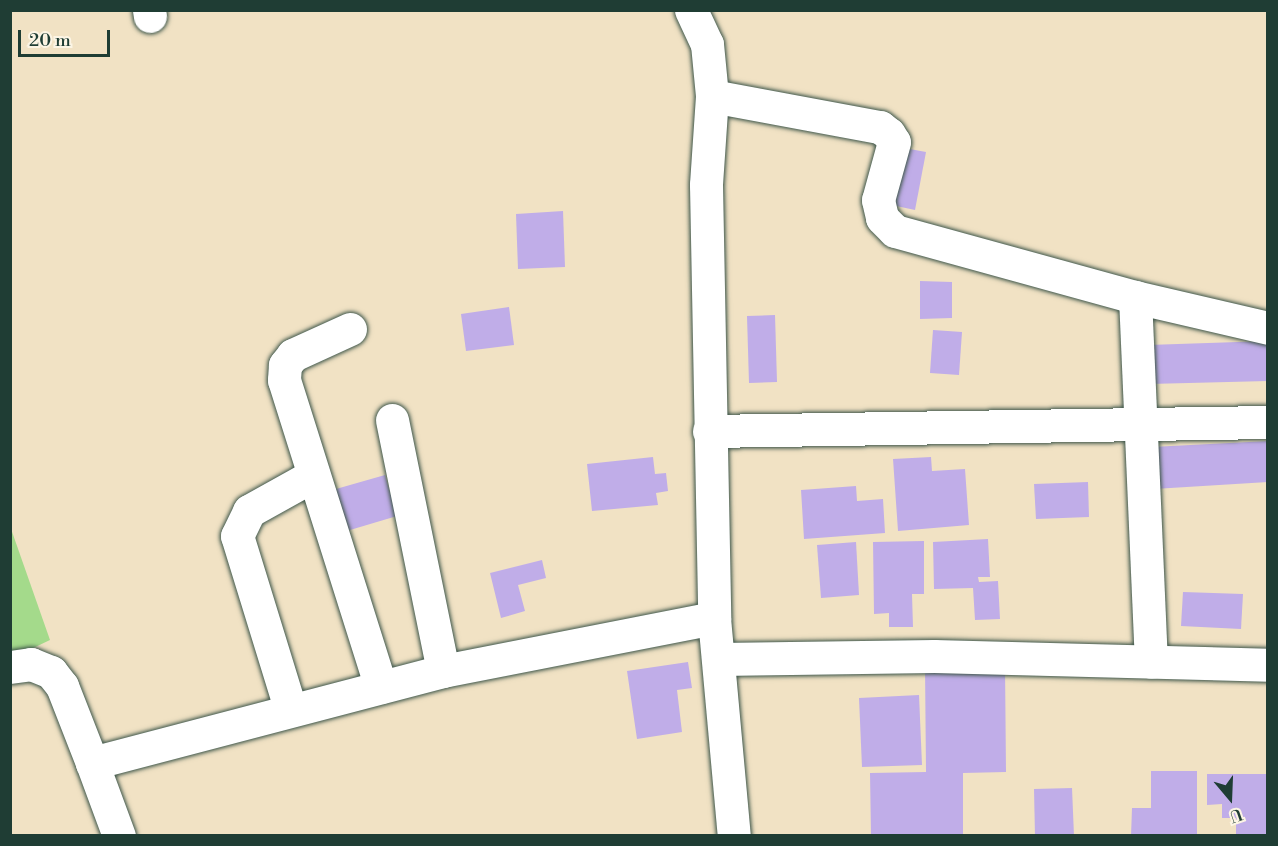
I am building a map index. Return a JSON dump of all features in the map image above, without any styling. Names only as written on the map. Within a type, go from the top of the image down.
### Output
[{"type":"street","points":[[691,10],[707,45],[712,96],[706,185],[714,618],[734,836]]},
{"type":"street","points":[[712,96],[880,127],[894,142],[878,200],[882,218],[895,231],[1135,297],[1268,328]]},
{"type":"street","points":[[1135,297],[1151,662]]},
{"type":"street","points":[[350,329],[312,344],[285,366],[284,381],[312,476],[381,687]]},
{"type":"street","points":[[393,420],[443,671]]},
{"type":"street","points":[[709,431],[1268,422]]},
{"type":"street","points":[[290,708],[237,536],[249,512],[312,476]]},
{"type":"street","points":[[92,763],[290,708],[443,671],[714,618]]},
{"type":"street","points":[[719,659],[934,656],[1268,665]]},
{"type":"street","points":[[10,667],[31,664],[51,672],[63,686],[119,836]]},
{"type":"green space","points":[[10,526],[50,640],[10,659]]},
{"type":"building","points":[[899,147],[926,152],[915,210],[887,204]]},
{"type":"building","points":[[563,211],[565,267],[518,269],[516,214]]},
{"type":"building","points":[[920,281],[952,282],[952,318],[920,319]]},
{"type":"building","points":[[509,307],[514,345],[466,351],[461,314]]},
{"type":"building","points":[[775,315],[777,382],[749,383],[747,316]]},
{"type":"building","points":[[933,330],[962,332],[959,375],[930,373]]},
{"type":"building","points":[[1268,341],[1268,381],[1149,384],[1148,345]]},
{"type":"building","points":[[1268,441],[1268,482],[1154,489],[1152,447]]},
{"type":"building","points":[[653,457],[655,474],[666,473],[668,491],[656,493],[658,505],[592,511],[587,464]]},
{"type":"building","points":[[931,457],[932,471],[965,469],[969,525],[898,531],[893,459]]},
{"type":"building","points":[[385,475],[397,516],[340,533],[329,491]]},
{"type":"building","points":[[1088,482],[1089,517],[1036,519],[1034,484]]},
{"type":"building","points":[[856,486],[857,501],[883,499],[885,533],[804,539],[801,490]]},
{"type":"building","points":[[988,539],[990,577],[978,577],[979,582],[998,581],[1000,619],[975,620],[973,588],[934,589],[933,542]]},
{"type":"building","points":[[924,541],[924,594],[912,594],[913,627],[889,627],[889,613],[874,614],[873,542]]},
{"type":"building","points":[[856,542],[859,595],[821,598],[817,545]]},
{"type":"building","points":[[542,560],[546,578],[518,585],[525,611],[501,618],[490,573]]},
{"type":"building","points":[[1183,592],[1243,594],[1241,629],[1181,626]]},
{"type":"building","points":[[688,662],[692,688],[677,690],[682,732],[637,739],[627,671]]},
{"type":"building","points":[[1005,665],[1006,772],[963,773],[963,836],[871,836],[870,773],[926,772],[925,667]]},
{"type":"building","points":[[919,695],[922,765],[862,767],[859,698]]},
{"type":"building","points":[[1151,771],[1197,771],[1197,836],[1131,836],[1132,808],[1151,808]]},
{"type":"building","points":[[1207,774],[1268,774],[1266,836],[1236,836],[1236,818],[1222,818],[1222,804],[1207,805]]},
{"type":"building","points":[[1072,788],[1074,836],[1035,836],[1034,789]]}]
